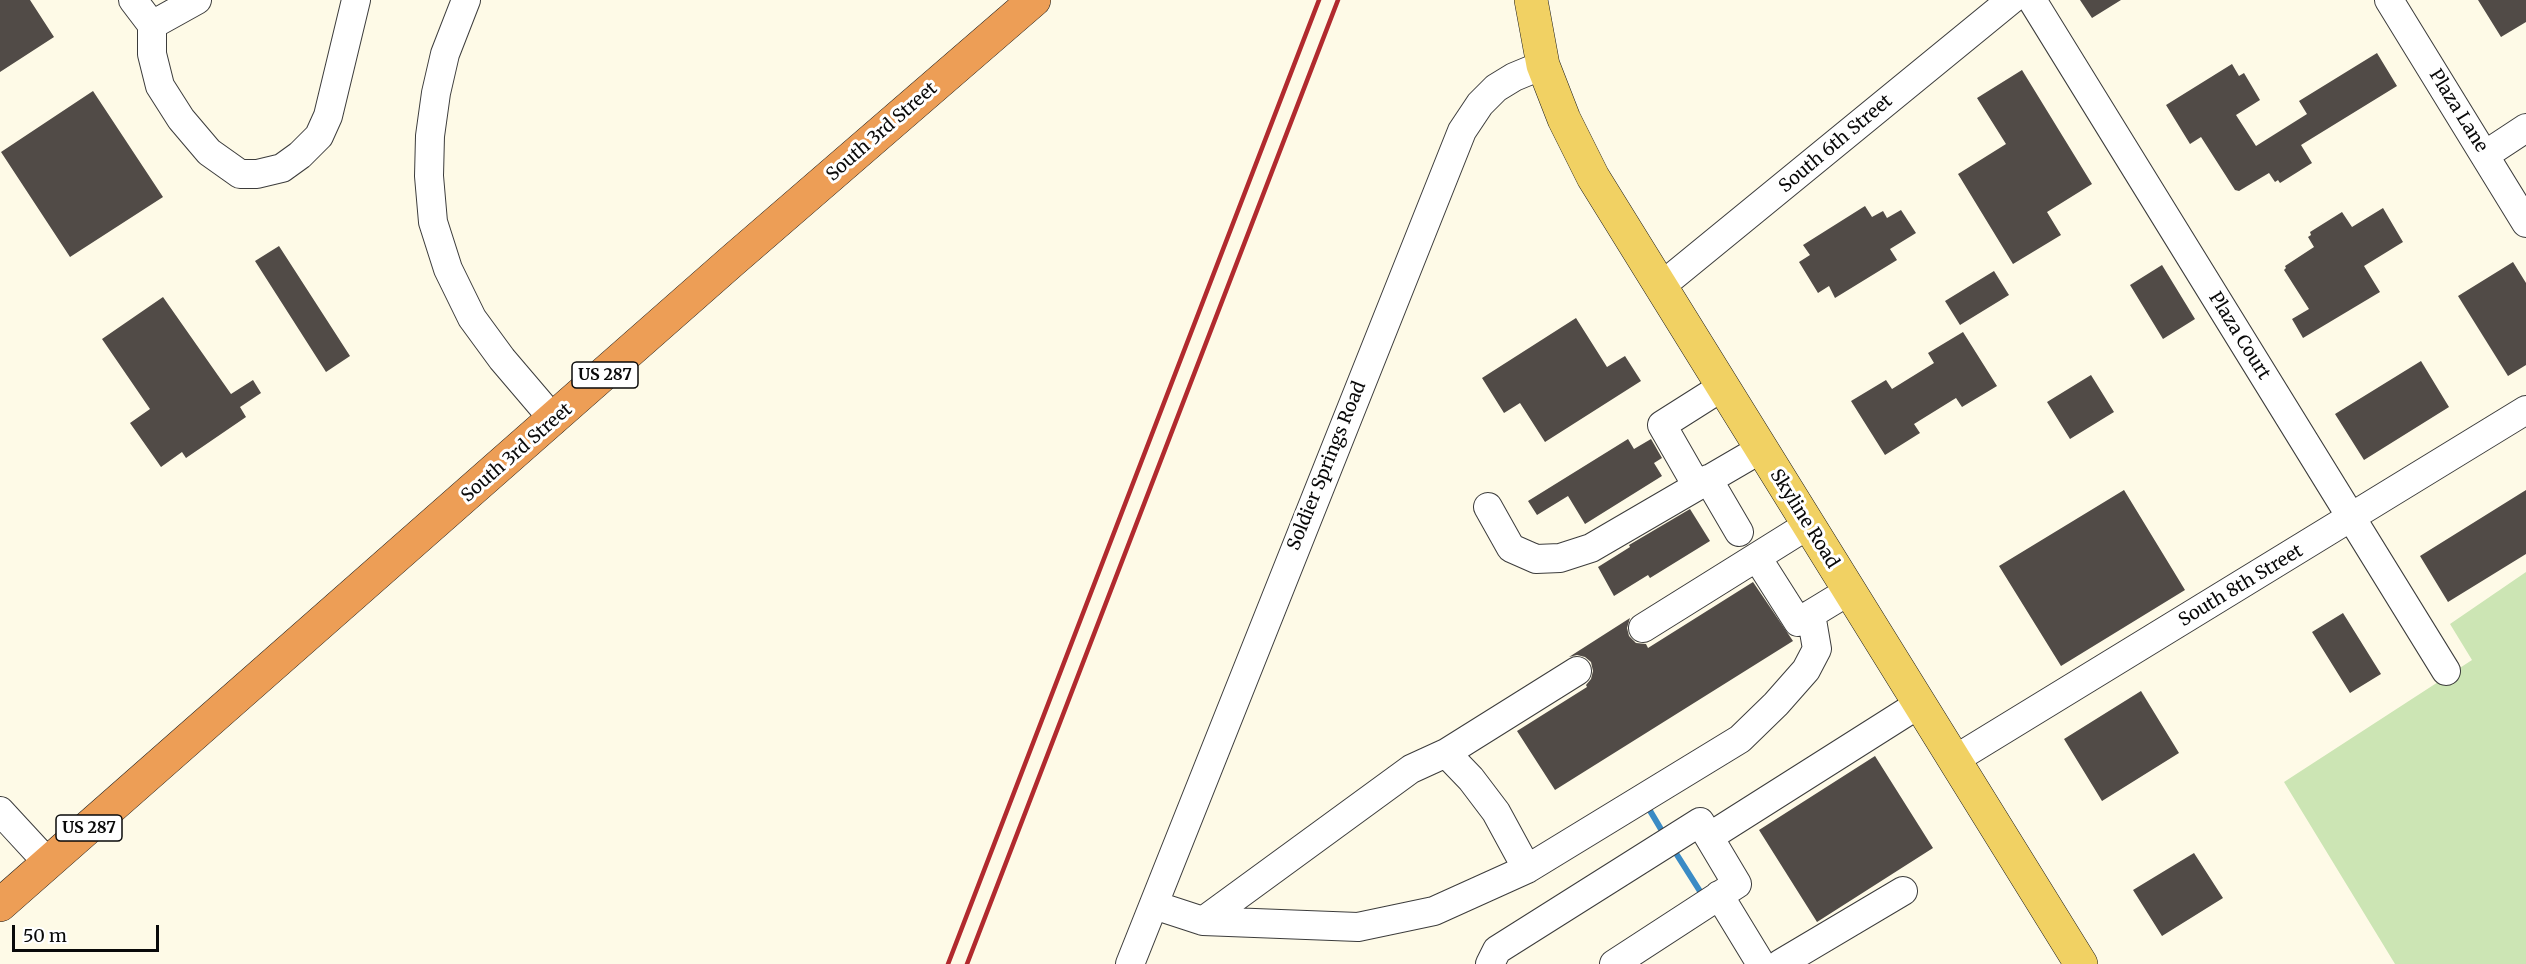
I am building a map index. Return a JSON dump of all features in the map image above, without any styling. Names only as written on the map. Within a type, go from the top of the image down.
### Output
[{"type":"highway","name":"South 3rd Street","points":[[0,905],[741,254],[1034,0]]},
{"type":"main road","points":[[1531,0],[1543,65]]},
{"type":"main road","name":"Skyline Road","points":[[1543,65],[1564,119],[1593,177],[1954,760],[2072,960]]},
{"type":"street","points":[[133,0],[152,25],[152,54],[160,86],[182,119],[209,152],[240,174],[257,174],[282,168],[300,155],[319,136],[328,116],[356,0]]},
{"type":"street","points":[[152,25],[197,0]]},
{"type":"street","points":[[466,0],[445,54],[436,93],[430,136],[429,176],[434,222],[448,269],[472,318],[502,359],[554,420]]},
{"type":"street","name":"South 6th Street","points":[[1660,287],[2011,0]]},
{"type":"street","name":"Plaza Court","points":[[2032,0],[2446,671]]},
{"type":"street","name":"Plaza Lane","points":[[2389,0],[2526,223]]},
{"type":"street","name":"Soldier Springs Road","points":[[1130,964],[1462,131],[1480,104],[1496,88],[1514,77],[1543,65]]},
{"type":"street","points":[[2485,155],[2526,128]]},
{"type":"street","points":[[1722,387],[1662,425],[1739,532]]},
{"type":"street","name":"South 8th Street","points":[[1954,760],[2526,410]]},
{"type":"street","points":[[1488,507],[1511,548],[1536,559],[1560,558],[1591,548],[1761,448]]},
{"type":"street","points":[[1643,628],[1758,559],[1808,525]]},
{"type":"street","points":[[1758,559],[1798,622],[1849,591]]},
{"type":"street","points":[[1154,905],[1203,921],[1358,927],[1434,911],[1527,869],[1740,739],[1776,704],[1806,670],[1817,649],[1811,614]]},
{"type":"street","points":[[1203,921],[1411,769],[1446,753],[1577,671]]},
{"type":"street","points":[[1709,837],[1919,704]]},
{"type":"street","points":[[1446,753],[1471,779],[1496,812],[1527,869]]},
{"type":"street","points":[[0,811],[48,863]]},
{"type":"street","points":[[1490,964],[1497,950],[1700,822],[1737,884],[1614,964]]},
{"type":"street","points":[[1780,964],[1903,891]]},
{"type":"street","points":[[1719,896],[1761,964]]},
{"type":"green space","points":[[2526,572],[2526,964],[2395,964],[2284,782],[2472,660],[2450,624]]},
{"type":"building","points":[[0,0],[30,0],[54,37],[0,72]]},
{"type":"building","points":[[2080,0],[2121,0],[2092,18]]},
{"type":"building","points":[[2478,0],[2526,0],[2526,22],[2501,37]]},
{"type":"building","points":[[2377,53],[2397,86],[2301,145],[2312,163],[2280,183],[2278,180],[2275,182],[2269,173],[2239,191],[2235,190],[2201,137],[2190,144],[2166,105],[2232,64],[2239,76],[2244,73],[2260,100],[2236,115],[2256,146],[2307,114],[2299,101]]},
{"type":"building","points":[[2022,70],[2092,184],[2047,212],[2061,235],[2013,264],[1958,174],[2006,144],[1977,98]]},
{"type":"building","points":[[93,91],[163,197],[70,257],[1,152]]},
{"type":"building","points":[[1865,206],[1872,217],[1883,211],[1887,218],[1901,210],[1916,233],[1890,249],[1897,260],[1835,298],[1829,286],[1818,293],[1799,262],[1810,255],[1803,245]]},
{"type":"building","points":[[2383,208],[2403,242],[2364,266],[2380,292],[2303,338],[2292,319],[2309,309],[2284,270],[2285,266],[2314,247],[2308,237],[2311,235],[2310,232],[2342,212],[2352,227]]},
{"type":"building","points":[[279,246],[350,356],[326,372],[255,261]]},
{"type":"building","points":[[2513,262],[2526,283],[2526,365],[2508,376],[2458,296]]},
{"type":"building","points":[[2162,265],[2195,319],[2163,339],[2130,285]]},
{"type":"building","points":[[1994,271],[2009,295],[1960,325],[1945,301]]},
{"type":"building","points":[[163,297],[231,394],[253,380],[261,393],[240,407],[246,417],[186,458],[182,452],[161,467],[130,423],[150,409],[102,339]]},
{"type":"building","points":[[1576,318],[1607,367],[1625,356],[1641,381],[1545,442],[1520,403],[1504,413],[1482,378]]},
{"type":"building","points":[[1963,332],[1997,386],[1962,407],[1956,398],[1914,424],[1920,433],[1885,455],[1851,401],[1886,380],[1892,389],[1934,363],[1928,353]]},
{"type":"building","points":[[2421,361],[2449,407],[2364,460],[2335,414]]},
{"type":"building","points":[[2091,375],[2114,412],[2070,439],[2047,402]]},
{"type":"building","points":[[1628,439],[1634,449],[1651,439],[1662,458],[1654,463],[1662,476],[1585,524],[1568,496],[1537,515],[1528,501]]},
{"type":"building","points":[[2124,490],[2185,590],[2061,666],[1999,566]]},
{"type":"building","points":[[2526,490],[2526,554],[2448,602],[2420,556]]},
{"type":"building","points":[[1690,509],[1710,541],[1650,578],[1648,575],[1614,596],[1598,567],[1630,547],[1629,545]]},
{"type":"building","points":[[1753,582],[1793,641],[1555,790],[1517,731],[1587,687],[1593,671],[1591,662],[1577,655],[1569,657],[1630,618],[1627,628],[1629,636],[1636,643],[1646,644],[1648,648]]},
{"type":"building","points":[[2343,613],[2381,674],[2350,693],[2312,632]]},
{"type":"building","points":[[2141,691],[2179,753],[2102,801],[2064,739]]},
{"type":"building","points":[[1875,756],[1933,848],[1817,922],[1759,830]]},
{"type":"building","points":[[2194,853],[2223,898],[2162,936],[2133,890]]},
{"type":"waterway","points":[[1649,809],[1665,836]]},
{"type":"waterway","points":[[1672,847],[1703,896]]},
{"type":"railway","points":[[948,964],[1319,0]]},
{"type":"railway","points":[[967,964],[1338,0]]}]
